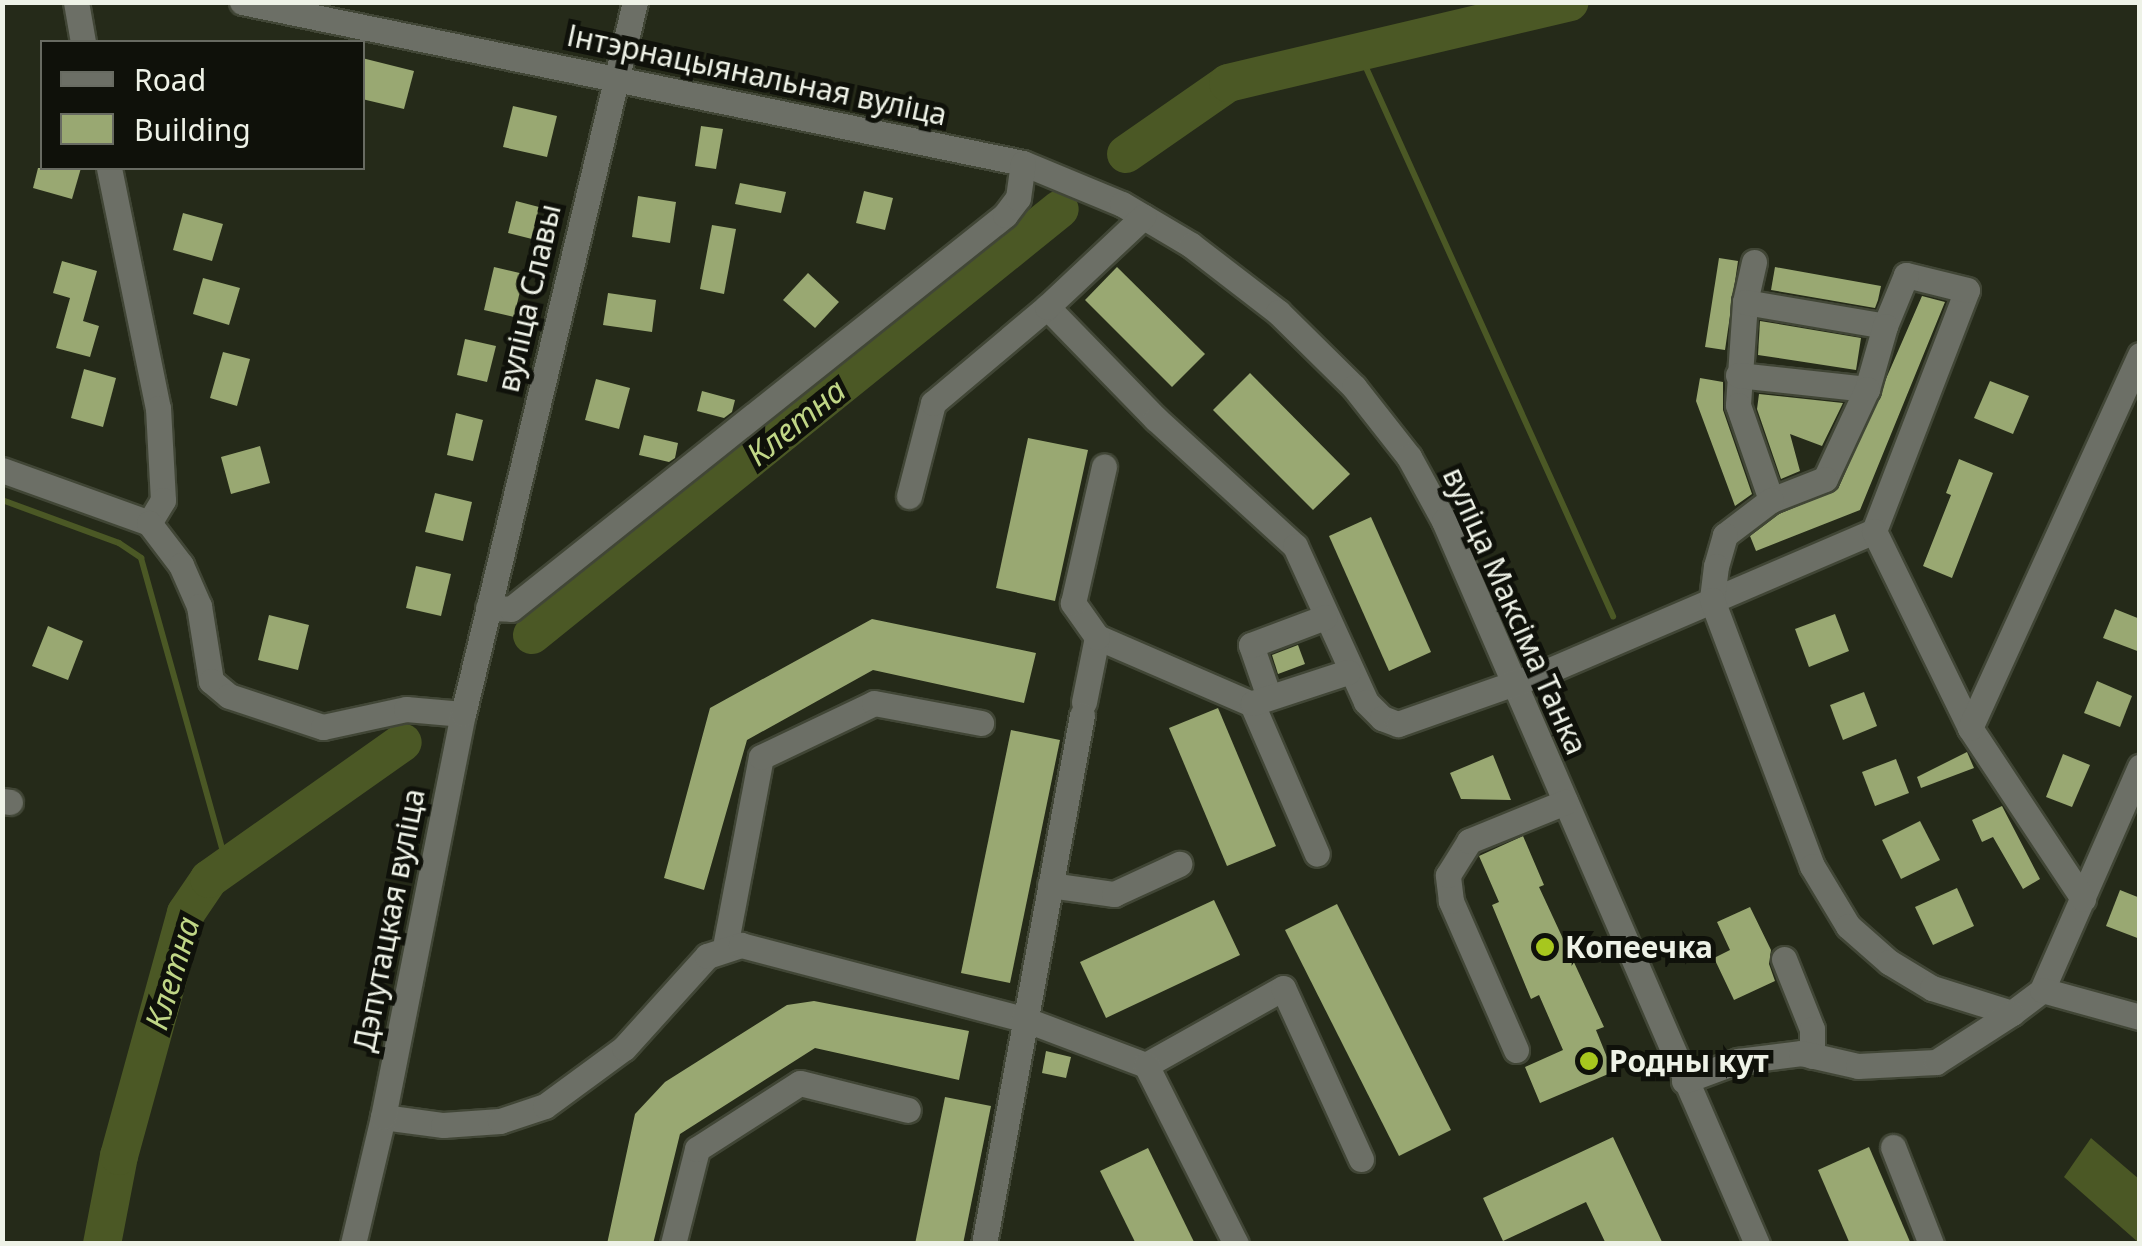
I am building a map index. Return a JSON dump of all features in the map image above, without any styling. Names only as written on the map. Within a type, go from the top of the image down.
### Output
[{"type":"street","points":[[76,2],[83,40]]},
{"type":"street","name":"Інтэрнацыянальная вуліца","points":[[242,2],[1024,164]]},
{"type":"street","name":"вуліца Славы","points":[[488,608],[635,2]]},
{"type":"street","points":[[488,608],[511,609],[1005,215],[1018,198],[1024,164]]},
{"type":"street","name":"вуліца Максіма Танка","points":[[1024,164],[1144,217],[1191,245],[1278,312],[1376,415],[1409,457],[1444,522],[1757,1244]]},
{"type":"street","points":[[109,170],[158,408],[163,500],[149,523]]},
{"type":"street","points":[[909,496],[933,403],[1047,307],[1144,217]]},
{"type":"street","points":[[1754,262],[1745,302],[1738,405],[1771,500]]},
{"type":"street","points":[[1047,307],[1156,419],[1295,546],[1348,672],[1366,702],[1382,718],[1398,724],[1514,682],[1712,600],[1874,531],[1967,290],[1906,275],[1885,326],[1867,389],[1825,479],[1771,500],[1725,535],[1712,600],[1812,866],[1848,926],[1890,962],[1932,988],[2012,1013]]},
{"type":"street","points":[[1745,302],[1885,326]]},
{"type":"street","points":[[1970,728],[2140,356]]},
{"type":"street","points":[[1738,375],[1867,389]]},
{"type":"street","points":[[1104,466],[1072,603],[1097,637],[1261,700],[1348,672]]},
{"type":"street","points":[[2,470],[149,523],[181,565],[199,606],[212,681],[229,696],[286,718],[323,727],[406,709],[463,714]]},
{"type":"street","points":[[1874,531],[1970,728],[2082,899]]},
{"type":"street","name":"Дэпутацкая вуліца","points":[[353,1244],[488,608]]},
{"type":"street","points":[[1317,854],[1261,700],[1251,644],[1325,617]]},
{"type":"street","points":[[984,1244],[1097,637]]},
{"type":"street","points":[[725,947],[761,757],[874,703],[981,723]]},
{"type":"street","points":[[1684,1081],[1738,1061],[1801,1053],[1858,1066],[1936,1062],[2012,1013],[2042,990],[2140,766]]},
{"type":"street","points":[[1516,1050],[1450,901],[1448,876],[1469,842],[1565,802]]},
{"type":"street","points":[[1050,885],[1114,894],[1180,864]]},
{"type":"street","points":[[383,1117],[443,1125],[500,1121],[545,1106],[624,1048],[707,956],[725,947],[741,945],[1024,1019],[1146,1064],[1236,1244]]},
{"type":"street","points":[[1784,959],[1812,1029],[1812,1056]]},
{"type":"street","points":[[1146,1064],[1283,988],[1361,1159]]},
{"type":"street","points":[[2042,990],[2140,1017]]},
{"type":"street","points":[[673,1244],[697,1149],[800,1083],[908,1110]]},
{"type":"street","points":[[1893,1147],[1931,1244]]},
{"type":"shaded area","points":[[2091,1138],[2139,1179],[2139,1243],[2064,1177]]},
{"type":"building","points":[[365,59],[414,71],[404,109],[365,100]]},
{"type":"building","points":[[513,106],[557,116],[547,157],[503,147]]},
{"type":"building","points":[[701,126],[723,129],[716,169],[695,166]]},
{"type":"building","points":[[38,168],[80,170],[72,199],[33,188]]},
{"type":"building","points":[[740,183],[786,192],[781,213],[735,204]]},
{"type":"building","points":[[864,191],[893,198],[885,230],[856,223]]},
{"type":"building","points":[[638,196],[676,202],[670,243],[632,237]]},
{"type":"building","points":[[516,201],[539,207],[532,239],[508,233]]},
{"type":"building","points":[[183,213],[223,224],[212,261],[173,250]]},
{"type":"building","points":[[712,225],[736,229],[724,294],[700,289]]},
{"type":"building","points":[[1719,258],[1738,261],[1725,350],[1705,347]]},
{"type":"building","points":[[62,261],[97,271],[83,321],[99,326],[90,357],[56,348],[70,298],[53,293]]},
{"type":"building","points":[[494,267],[524,274],[514,317],[484,310]]},
{"type":"building","points":[[1117,267],[1205,354],[1172,387],[1085,300]]},
{"type":"building","points":[[1775,267],[1881,286],[1878,300],[1875,308],[1771,290]]},
{"type":"building","points":[[808,273],[839,302],[815,328],[783,300]]},
{"type":"building","points":[[203,278],[240,288],[229,325],[193,314]]},
{"type":"building","points":[[608,293],[656,300],[652,332],[603,325]]},
{"type":"building","points":[[1922,296],[1945,302],[1860,510],[1756,551],[1750,536],[1779,514],[1838,489]]},
{"type":"building","points":[[1760,321],[1861,338],[1856,370],[1758,355]]},
{"type":"building","points":[[465,339],[496,346],[487,382],[457,375]]},
{"type":"building","points":[[223,352],[250,359],[237,406],[210,398]]},
{"type":"building","points":[[84,369],[116,378],[103,427],[71,418]]},
{"type":"building","points":[[1250,373],[1350,474],[1313,510],[1213,410]]},
{"type":"building","points":[[1700,378],[1723,382],[1723,410],[1752,494],[1735,506],[1696,401]]},
{"type":"building","points":[[596,379],[630,388],[619,429],[585,420]]},
{"type":"building","points":[[1990,381],[2029,396],[2013,434],[1974,418]]},
{"type":"building","points":[[702,391],[735,400],[732,412],[724,418],[697,411]]},
{"type":"building","points":[[1759,394],[1843,403],[1822,446],[1790,434],[1800,471],[1781,479],[1757,409]]},
{"type":"building","points":[[456,413],[483,420],[473,461],[447,455]]},
{"type":"building","points":[[644,435],[678,443],[675,458],[669,462],[639,455]]},
{"type":"building","points":[[1028,438],[1088,450],[1055,601],[996,588]]},
{"type":"building","points":[[260,446],[270,483],[231,494],[221,457]]},
{"type":"building","points":[[1959,459],[1993,473],[1952,578],[1923,566],[1951,495],[1946,493]]},
{"type":"building","points":[[435,493],[472,502],[463,541],[425,532]]},
{"type":"building","points":[[1371,517],[1431,652],[1389,671],[1329,536]]},
{"type":"building","points":[[416,566],[451,574],[441,616],[406,608]]},
{"type":"building","points":[[2115,609],[2140,619],[2140,652],[2103,638]]},
{"type":"building","points":[[1835,614],[1849,651],[1809,667],[1795,629]]},
{"type":"building","points":[[269,615],[309,625],[298,670],[258,660]]},
{"type":"building","points":[[872,619],[1036,653],[1024,703],[873,670],[747,740],[704,890],[664,878],[710,708]]},
{"type":"building","points":[[48,626],[83,641],[68,680],[32,666]]},
{"type":"building","points":[[1298,645],[1305,664],[1278,674],[1272,655]]},
{"type":"building","points":[[2097,681],[2132,696],[2120,727],[2084,713]]},
{"type":"building","points":[[1864,692],[1877,726],[1843,740],[1830,705]]},
{"type":"building","points":[[1218,708],[1276,846],[1227,866],[1169,728]]},
{"type":"building","points":[[1011,730],[1060,740],[1010,983],[961,973]]},
{"type":"building","points":[[1967,752],[1974,768],[1921,788],[1917,777]]},
{"type":"building","points":[[2063,754],[2090,765],[2072,807],[2046,797]]},
{"type":"building","points":[[1493,755],[1511,800],[1461,799],[1450,773]]},
{"type":"building","points":[[1896,759],[1909,793],[1875,806],[1862,772]]},
{"type":"building","points":[[2002,806],[2040,879],[2023,889],[1993,837],[1982,842],[1972,820]]},
{"type":"building","points":[[1920,821],[1940,860],[1901,879],[1882,840]]},
{"type":"building","points":[[1523,836],[1544,885],[1539,887],[1604,1027],[1596,1030],[1613,1072],[1540,1103],[1525,1067],[1563,1050],[1539,995],[1531,999],[1492,905],[1499,902],[1479,856]]},
{"type":"building","points":[[1957,888],[1974,926],[1933,945],[1915,907]]},
{"type":"building","points":[[2120,890],[2140,898],[2140,939],[2106,926]]},
{"type":"building","points":[[1214,900],[1240,955],[1106,1018],[1080,962]]},
{"type":"building","points":[[1337,904],[1451,1130],[1399,1156],[1285,930]]},
{"type":"building","points":[[1750,907],[1771,950],[1769,964],[1775,981],[1734,1000],[1714,958],[1730,950],[1717,922]]},
{"type":"building","points":[[814,1001],[969,1031],[959,1080],[815,1048],[680,1134],[653,1244],[607,1244],[635,1114],[665,1082],[787,1005]]},
{"type":"building","points":[[1046,1051],[1071,1057],[1066,1078],[1042,1073]]},
{"type":"building","points":[[945,1097],[991,1106],[963,1244],[915,1244]]},
{"type":"building","points":[[1613,1137],[1663,1244],[1606,1244],[1586,1202],[1503,1241],[1483,1198]]},
{"type":"building","points":[[1869,1147],[1911,1244],[1850,1244],[1818,1170]]},
{"type":"building","points":[[1148,1148],[1195,1244],[1136,1244],[1100,1171]]},
{"type":"waterway","name":"Клетна","points":[[1126,154],[1228,83],[1570,2]]},
{"type":"waterway","points":[[1359,52],[1613,616]]},
{"type":"waterway","name":"Клетна","points":[[532,635],[1060,209]]},
{"type":"waterway","points":[[2,500],[119,543],[141,558],[227,866]]},
{"type":"waterway","name":"Клетна","points":[[102,1244],[119,1156],[186,913],[209,879],[403,742]]},
{"type":"place","name":"Копеечка","points":[[1545,947]]},
{"type":"place","name":"Родны кут","points":[[1589,1061]]}]
